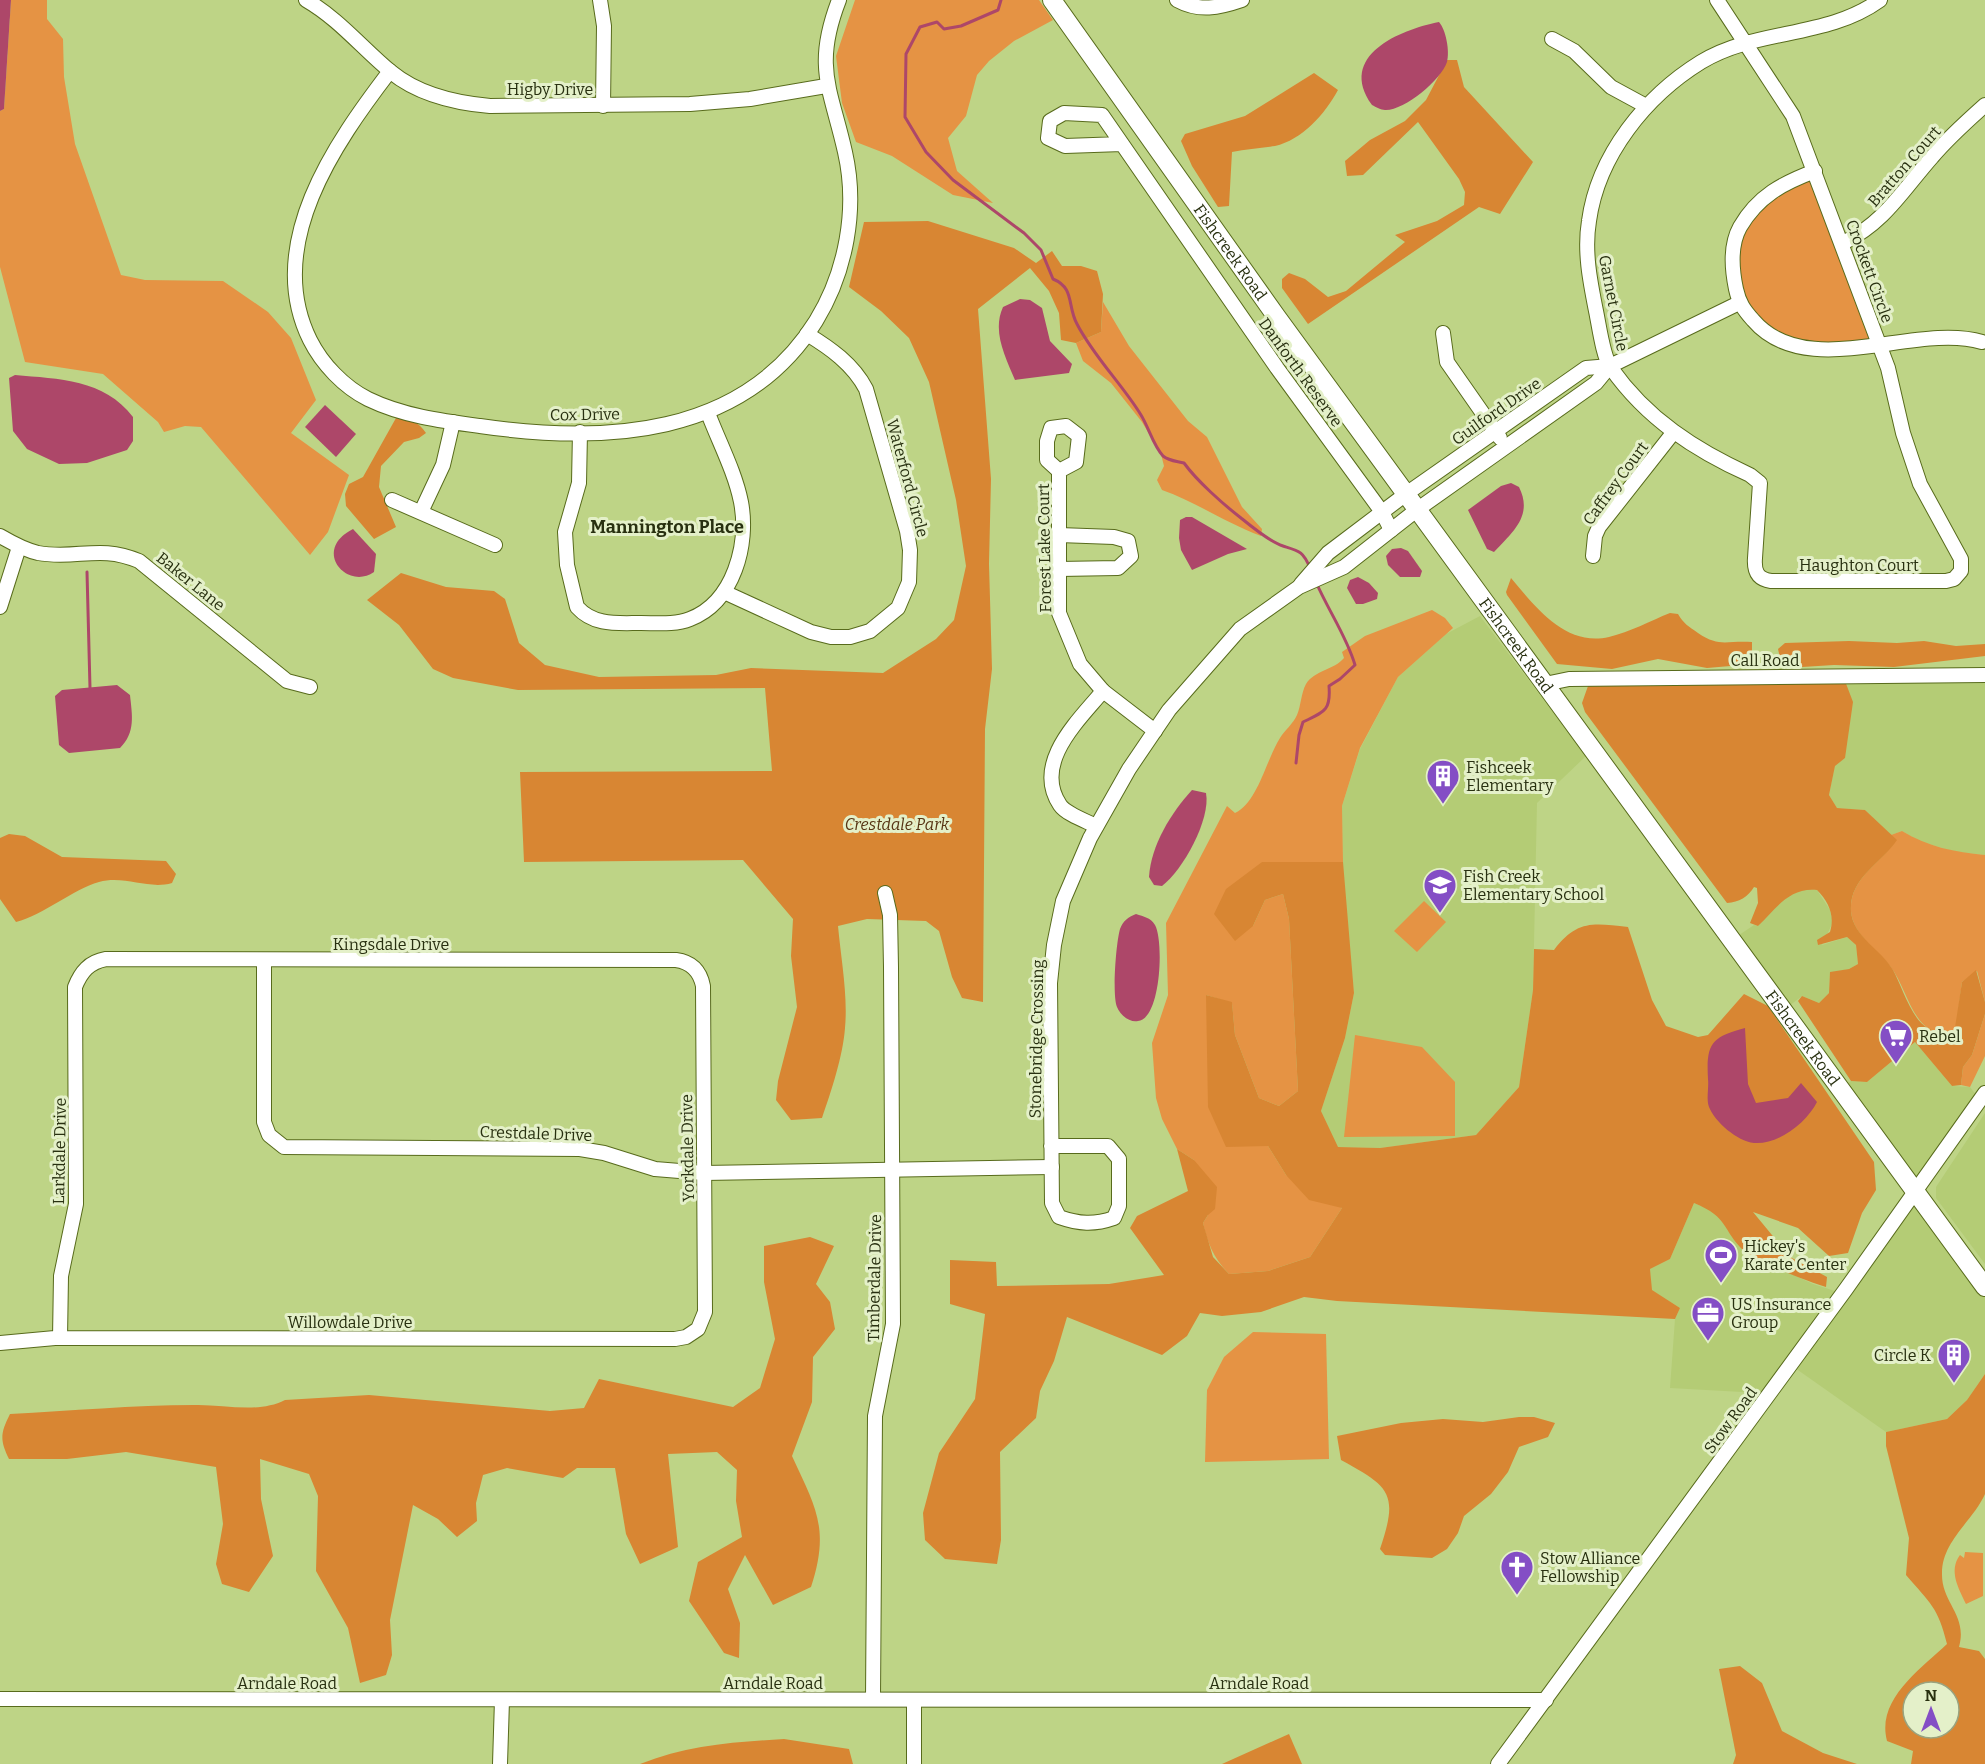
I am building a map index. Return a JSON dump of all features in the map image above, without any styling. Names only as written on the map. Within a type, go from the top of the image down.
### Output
[{"type":"main road","name":"Fishcreek Road","points":[[1052,0],[1268,304],[1985,1287]]},
{"type":"street","name":"Higby Drive","points":[[306,0],[334,19],[390,71],[426,92],[465,104],[603,106],[718,102],[826,86]]},
{"type":"street","points":[[600,0],[604,26],[603,106]]},
{"type":"street","name":"Cox Drive","points":[[390,71],[347,127],[332,152],[311,199],[296,262],[299,312],[314,348],[326,364],[357,393],[405,413],[515,430],[580,432],[658,427],[708,413],[741,395],[768,376],[807,334],[830,294],[840,269],[850,208],[845,152],[826,86],[827,41],[839,0]]},
{"type":"street","points":[[1177,0],[1189,7],[1215,9],[1242,0]]},
{"type":"street","name":"Crockett Circle","points":[[1717,0],[1793,116],[1843,243],[1879,344],[1920,484],[1962,566]]},
{"type":"street","name":"Garnet Circle","points":[[1754,569],[1762,489],[1760,483],[1750,475],[1673,433],[1610,366],[1590,282],[1588,224],[1593,201],[1614,152],[1646,106],[1671,82],[1703,61],[1746,43],[1840,22],[1880,0]]},
{"type":"street","points":[[1552,39],[1574,51],[1611,87],[1646,106]]},
{"type":"street","name":"Bratton Court","points":[[1843,243],[1866,232],[1891,208],[1932,156],[1985,105]]},
{"type":"street","name":"Danforth Reserve","points":[[1122,144],[1065,146],[1048,138],[1050,121],[1064,113],[1102,115],[1277,368],[1382,512],[1391,530]]},
{"type":"street","points":[[1815,171],[1792,179],[1763,196],[1739,229],[1733,251],[1732,273],[1739,303],[1758,326],[1782,342],[1820,349],[1954,337],[1983,342]]},
{"type":"street","name":"Guilford Drive","points":[[1406,494],[1586,368],[1610,366],[1739,303]]},
{"type":"street","points":[[1443,333],[1447,362],[1506,448]]},
{"type":"street","name":"Waterford Circle","points":[[724,592],[811,632],[840,638],[860,634],[879,626],[898,608],[906,591],[911,561],[907,531],[866,388],[855,371],[831,350],[807,334]]},
{"type":"street","name":"Guilford Drive","points":[[1418,509],[1596,383],[1610,366]]},
{"type":"street","points":[[580,432],[580,475],[565,540],[577,608],[589,618],[605,622],[681,622],[705,611],[724,592],[741,550],[742,511],[734,479],[708,413]]},
{"type":"street","points":[[421,512],[443,465],[453,422]]},
{"type":"street","name":"Caffrey Court","points":[[1593,556],[1595,536],[1599,526],[1673,433]]},
{"type":"street","name":"Forest Lake Court","points":[[1059,471],[1059,613],[1080,664],[1103,691],[1155,731]]},
{"type":"street","name":"Stonebridge Crossing","points":[[1311,578],[1328,553],[1406,494]]},
{"type":"street","points":[[393,500],[495,545]]},
{"type":"street","name":"Stonebridge Crossing","points":[[1051,1146],[1108,1146],[1119,1159],[1119,1206],[1114,1218],[1097,1223],[1078,1223],[1059,1217],[1052,1203],[1051,1146],[1050,983],[1054,945],[1063,900],[1096,826],[1129,769],[1169,710],[1240,629],[1311,578],[1344,567],[1418,509]]},
{"type":"street","points":[[1059,535],[1114,537],[1128,541],[1131,556],[1118,568],[1059,569]]},
{"type":"street","name":"Baker Lane","points":[[0,536],[19,547],[54,555],[109,551],[139,561],[287,681],[310,687]]},
{"type":"street","points":[[0,607],[19,547]]},
{"type":"street","name":"Haughton Court","points":[[1754,569],[1758,576],[1771,581],[1946,581],[1958,575],[1962,566]]},
{"type":"street","name":"Call Road","points":[[1545,684],[1581,678],[1985,675]]},
{"type":"street","points":[[1096,826],[1061,807],[1054,790],[1052,771],[1059,744],[1103,691]]},
{"type":"street","name":"Timberdale Drive","points":[[873,1699],[875,1416],[892,1324],[890,915],[885,893]]},
{"type":"street","name":"Kingsdale Drive","points":[[88,966],[106,959],[676,960],[694,968]]},
{"type":"street","name":"Crestdale Drive","points":[[264,960],[264,1122],[269,1135],[284,1147],[580,1149],[604,1152],[655,1169],[704,1173],[1052,1167]]},
{"type":"street","name":"Larkdale Drive","points":[[60,1338],[61,1276],[76,1204],[75,987],[81,973],[88,966]]},
{"type":"street","name":"Yorkdale Drive","points":[[694,968],[703,986],[705,1312],[698,1329]]},
{"type":"street","name":"Stow Road","points":[[1498,1764],[1985,1093]]},
{"type":"street","name":"Willowdale Drive","points":[[0,1343],[22,1339],[60,1338],[675,1339],[686,1337],[698,1329]]},
{"type":"street","name":"Arndale Road","points":[[0,1699],[1546,1700]]},
{"type":"street","points":[[500,1764],[502,1700]]},
{"type":"street","points":[[914,1700],[914,1764]]},
{"type":"shaded area","points":[[0,0],[11,0],[4,109],[0,111]]},
{"type":"shaded area","points":[[11,0],[47,0],[47,19],[63,39],[64,77],[75,144],[121,275],[145,280],[223,281],[268,312],[291,338],[316,400],[291,433],[349,475],[328,532],[310,555],[201,427],[185,426],[164,432],[158,422],[103,374],[25,362],[0,267],[0,111],[4,109]]},
{"type":"shaded area","points":[[855,0],[1039,0],[1053,20],[1014,41],[989,61],[977,75],[966,116],[948,138],[957,171],[993,203],[953,195],[892,156],[856,142],[842,103],[836,56]]},
{"type":"shaded area","points":[[1439,22],[1445,35],[1448,52],[1447,62],[1437,77],[1421,93],[1393,109],[1385,110],[1372,105],[1363,88],[1362,72],[1367,59],[1377,48],[1391,39],[1407,31]]},
{"type":"shaded area","points":[[1815,171],[1879,344],[1820,349],[1758,326],[1732,273],[1750,212]]},
{"type":"shaded area","points":[[1020,299],[1030,300],[1042,308],[1050,341],[1072,364],[1069,373],[1015,380],[1001,344],[999,325],[1003,307]]},
{"type":"shaded area","points":[[1103,302],[1129,346],[1188,421],[1207,437],[1242,507],[1262,529],[1261,536],[1162,490],[1157,480],[1164,466],[1161,454],[1142,422],[1111,383],[1083,361],[1076,343],[1101,332]]},
{"type":"shaded area","points":[[15,375],[80,383],[109,395],[133,417],[133,441],[127,450],[87,463],[59,464],[27,449],[13,431],[9,378]]},
{"type":"shaded area","points":[[325,405],[356,434],[336,457],[305,427]]},
{"type":"shaded area","points":[[1511,483],[1519,487],[1523,497],[1523,514],[1514,530],[1494,552],[1487,549],[1468,510],[1501,486]]},
{"type":"shaded area","points":[[1192,517],[1247,549],[1228,554],[1192,570],[1181,550],[1179,538],[1180,520]]},
{"type":"shaded area","points":[[353,529],[376,554],[374,572],[364,576],[353,576],[344,572],[334,557],[335,547],[341,538]]},
{"type":"shaded area","points":[[1401,548],[1408,551],[1422,571],[1420,577],[1400,577],[1388,565],[1386,556],[1392,549]]},
{"type":"shaded area","points":[[1358,577],[1369,583],[1378,593],[1377,599],[1356,604],[1347,588],[1350,580]]},
{"type":"shaded area","points":[[1432,610],[1445,618],[1453,628],[1398,677],[1360,748],[1342,806],[1343,862],[1262,862],[1253,926],[1265,900],[1283,894],[1289,919],[1298,1091],[1279,1106],[1259,1098],[1235,1035],[1232,1003],[1206,995],[1268,1146],[1286,1175],[1342,1208],[1310,1257],[1268,1271],[1229,1274],[1212,1251],[1207,1238],[1203,1223],[1208,1215],[1194,1160],[1177,1149],[1162,1119],[1156,1098],[1152,1043],[1168,995],[1166,923],[1227,806],[1235,813],[1243,808],[1256,790],[1275,747],[1297,715],[1304,688],[1310,679],[1340,662],[1344,658],[1342,652],[1365,636]]},
{"type":"shaded area","name":"Fish Creek Elementary School","points":[[1480,616],[1586,756],[1537,803],[1533,990],[1519,1087],[1476,1135],[1380,1148],[1337,1147],[1321,1111],[1345,1038],[1354,993],[1343,879],[1342,806],[1360,749],[1398,677],[1446,634]]},
{"type":"shaded area","points":[[1985,680],[1985,855],[1955,852],[1919,841],[1902,831],[1891,835],[1865,810],[1837,808],[1829,795],[1835,765],[1845,758],[1845,681]]},
{"type":"shaded area","points":[[117,685],[130,695],[132,716],[129,736],[120,748],[69,753],[59,745],[55,696],[62,690]]},
{"type":"shaded area","points":[[1192,790],[1206,793],[1200,830],[1186,856],[1170,878],[1162,886],[1154,885],[1149,877],[1158,841],[1170,819]]},
{"type":"shaded area","points":[[1902,831],[1942,848],[1985,855],[1985,1002],[1977,971],[1962,982],[1955,1035],[1935,1031],[1924,1025],[1914,1012],[1895,973],[1866,941],[1853,920],[1851,911],[1855,889],[1860,880],[1896,840],[1891,835]]},
{"type":"shaded area","points":[[1807,889],[1817,890],[1830,910],[1833,922],[1822,945],[1847,937],[1856,945],[1858,964],[1849,969],[1830,973],[1829,993],[1819,1003],[1802,996],[1789,1006],[1739,935],[1754,925],[1758,926],[1779,903],[1792,894]]},
{"type":"shaded area","points":[[1424,901],[1446,922],[1417,952],[1394,931]]},
{"type":"shaded area","points":[[1136,914],[1149,919],[1155,925],[1160,962],[1152,1007],[1146,1017],[1132,1021],[1118,1010],[1115,981],[1120,929],[1126,920]]},
{"type":"shaded area","points":[[1985,1014],[1985,1056],[1970,1087],[1961,1085],[1963,1067],[1972,1055]]},
{"type":"shaded area","points":[[1745,1028],[1748,1084],[1756,1103],[1788,1098],[1801,1083],[1817,1102],[1806,1117],[1791,1131],[1763,1143],[1754,1143],[1734,1135],[1716,1119],[1708,1104],[1710,1050],[1718,1039]]},
{"type":"shaded area","points":[[1355,1035],[1422,1047],[1455,1082],[1455,1136],[1344,1137]]},
{"type":"shaded area","points":[[1915,1042],[1952,1086],[1970,1087],[1976,1095],[1917,1185],[1842,1086],[1851,1081],[1867,1082]]},
{"type":"shaded area","points":[[1985,1113],[1985,1264],[1936,1198],[1936,1187]]},
{"type":"shaded area","points":[[1916,1197],[1985,1292],[1985,1374],[1967,1400],[1947,1419],[1886,1432],[1795,1368]]},
{"type":"shaded area","points":[[1694,1203],[1715,1212],[1745,1252],[1813,1284],[1838,1292],[1760,1393],[1670,1388],[1675,1319],[1680,1308],[1651,1290],[1650,1269],[1670,1259]]},
{"type":"shaded area","points":[[1253,1332],[1326,1334],[1329,1459],[1205,1462],[1207,1390],[1224,1357]]},
{"type":"shaded area","points":[[1965,1552],[1983,1553],[1983,1596],[1966,1604],[1955,1574],[1957,1561],[1960,1555],[1964,1558]]},
{"type":"green space","points":[[1447,60],[1457,60],[1464,87],[1533,162],[1500,214],[1479,207],[1308,324],[1282,288],[1282,279],[1289,273],[1305,279],[1328,297],[1346,291],[1405,242],[1395,235],[1437,221],[1464,205],[1465,192],[1459,179],[1418,122],[1363,175],[1347,176],[1345,161],[1370,140],[1405,121],[1426,100]]},
{"type":"green space","points":[[1314,73],[1338,90],[1326,108],[1312,125],[1285,143],[1232,152],[1229,206],[1218,207],[1192,166],[1181,141],[1185,134],[1245,116]]},
{"type":"green space","name":"Crestdale Park","points":[[928,221],[1014,248],[1036,263],[1052,251],[1062,266],[1081,266],[1097,271],[1103,294],[1101,332],[1076,343],[1061,340],[1059,313],[1049,291],[1030,268],[978,309],[991,479],[989,564],[992,669],[985,729],[983,1002],[962,998],[952,977],[939,931],[926,921],[867,919],[838,926],[846,1003],[844,1039],[839,1062],[822,1118],[791,1120],[776,1100],[778,1081],[797,1007],[791,956],[793,919],[743,860],[524,862],[520,772],[772,771],[765,688],[518,690],[453,678],[433,669],[399,625],[367,600],[401,573],[446,587],[494,591],[505,599],[519,643],[545,665],[599,677],[716,675],[751,668],[883,673],[936,639],[954,620],[966,566],[956,500],[929,382],[909,338],[881,311],[849,287],[864,222]]},
{"type":"green space","points":[[396,418],[413,421],[426,433],[419,438],[404,442],[381,466],[379,487],[396,527],[374,539],[346,506],[345,494],[349,484],[363,477]]},
{"type":"green space","points":[[1511,578],[1553,622],[1579,636],[1593,639],[1609,637],[1670,613],[1678,614],[1689,627],[1706,638],[1718,642],[1752,642],[1752,660],[1742,665],[1707,668],[1658,659],[1612,669],[1557,664],[1507,595]]},
{"type":"green space","points":[[1849,641],[1897,643],[1924,641],[1956,646],[1985,644],[1985,656],[1894,667],[1834,665],[1802,667],[1781,662],[1778,649],[1785,643]]},
{"type":"green space","points":[[1602,681],[1845,681],[1853,702],[1845,758],[1835,766],[1829,795],[1837,808],[1865,810],[1897,840],[1860,880],[1855,889],[1851,911],[1853,920],[1862,936],[1893,970],[1917,1018],[1931,1029],[1954,1034],[1962,982],[1976,970],[1985,1002],[1985,1014],[1972,1055],[1963,1067],[1961,1085],[1952,1086],[1915,1042],[1867,1082],[1851,1081],[1798,1001],[1802,996],[1819,1003],[1829,993],[1830,972],[1849,969],[1858,964],[1856,945],[1847,937],[1818,945],[1817,940],[1830,932],[1832,920],[1828,904],[1817,890],[1798,892],[1784,900],[1758,926],[1750,923],[1758,903],[1757,888],[1754,887],[1749,894],[1739,900],[1727,903],[1585,712],[1582,703],[1588,686]]},
{"type":"green space","points":[[9,834],[25,836],[62,857],[166,861],[176,874],[172,883],[163,885],[109,880],[89,885],[37,914],[16,922],[0,899],[0,838]]},
{"type":"green space","points":[[1262,862],[1343,862],[1354,993],[1345,1038],[1321,1111],[1338,1147],[1380,1148],[1476,1135],[1519,1087],[1533,990],[1534,949],[1554,950],[1570,933],[1586,926],[1628,927],[1652,1000],[1666,1026],[1698,1037],[1708,1035],[1744,994],[1768,1006],[1874,1162],[1876,1190],[1862,1213],[1848,1253],[1829,1256],[1798,1228],[1753,1212],[1790,1257],[1827,1277],[1826,1287],[1783,1271],[1750,1255],[1737,1243],[1720,1219],[1706,1208],[1694,1203],[1670,1259],[1650,1269],[1652,1290],[1680,1308],[1675,1319],[1337,1301],[1304,1297],[1261,1312],[1222,1316],[1200,1313],[1187,1336],[1162,1355],[1067,1317],[1054,1361],[1040,1391],[1036,1418],[1000,1452],[1001,1540],[997,1564],[945,1559],[925,1540],[923,1513],[939,1453],[975,1399],[985,1314],[950,1304],[950,1260],[996,1262],[997,1286],[1109,1284],[1164,1275],[1130,1228],[1137,1216],[1188,1191],[1177,1149],[1194,1160],[1217,1187],[1215,1209],[1203,1223],[1213,1257],[1229,1274],[1268,1271],[1310,1257],[1342,1208],[1309,1200],[1286,1175],[1268,1146],[1226,1147],[1208,1107],[1206,995],[1232,1002],[1235,1035],[1259,1098],[1279,1106],[1298,1091],[1289,919],[1283,894],[1265,900],[1253,926],[1235,941],[1214,914],[1226,889]]},
{"type":"green space","points":[[810,1237],[834,1246],[816,1284],[830,1302],[835,1329],[813,1357],[812,1402],[792,1456],[808,1490],[818,1519],[820,1534],[817,1567],[811,1587],[773,1605],[745,1555],[728,1589],[740,1623],[739,1658],[724,1653],[689,1601],[698,1562],[742,1537],[736,1501],[737,1470],[717,1452],[668,1454],[678,1547],[640,1564],[626,1534],[615,1468],[577,1468],[563,1478],[507,1468],[483,1475],[476,1503],[477,1521],[457,1537],[438,1519],[413,1505],[390,1620],[392,1655],[386,1675],[360,1683],[348,1628],[316,1571],[318,1496],[309,1474],[260,1459],[261,1499],[273,1556],[249,1592],[222,1584],[216,1564],[223,1524],[216,1467],[126,1452],[67,1459],[9,1459],[4,1447],[2,1437],[10,1414],[171,1405],[263,1407],[285,1400],[369,1395],[550,1411],[584,1408],[599,1379],[733,1407],[760,1388],[775,1339],[764,1282],[764,1246]]},
{"type":"green space","points":[[1985,1374],[1985,1494],[1952,1541],[1943,1562],[1942,1573],[1946,1593],[1960,1626],[1959,1647],[1979,1651],[1985,1659],[1985,1764],[1911,1764],[1913,1751],[1887,1741],[1885,1726],[1894,1698],[1901,1689],[1901,1740],[1961,1740],[1961,1680],[1909,1680],[1947,1644],[1936,1613],[1906,1575],[1909,1538],[1886,1446],[1886,1432],[1947,1419],[1967,1400]]},
{"type":"green space","points":[[1534,1417],[1555,1423],[1548,1437],[1519,1447],[1508,1472],[1491,1494],[1464,1516],[1458,1533],[1447,1549],[1432,1558],[1385,1555],[1380,1549],[1389,1515],[1386,1494],[1370,1477],[1341,1460],[1337,1436],[1401,1423],[1443,1419],[1483,1422]]},
{"type":"green space","points":[[1740,1666],[1762,1683],[1782,1731],[1823,1753],[1857,1764],[1733,1764],[1736,1755],[1719,1669]]},
{"type":"green space","points":[[1289,1734],[1302,1764],[1222,1764]]},
{"type":"green space","points":[[784,1739],[849,1749],[853,1764],[640,1764],[675,1752],[729,1743]]},
{"type":"waterway","points":[[1001,0],[998,10],[961,26],[944,29],[937,22],[920,27],[906,54],[905,117],[926,152],[953,180],[1024,233],[1041,250],[1053,279],[1065,287],[1068,292],[1074,317],[1084,336],[1144,420],[1156,447],[1163,456],[1184,463],[1218,499],[1272,541],[1300,552],[1310,568]]},
{"type":"waterway","points":[[87,572],[90,688]]},
{"type":"waterway","points":[[1296,763],[1303,722],[1325,710],[1329,701],[1329,686],[1355,665],[1316,582]]},
{"type":"place","name":"Fishceek Elementary","points":[[1443,805]]},
{"type":"place","name":"Fish Creek Elementary School","points":[[1440,914]]},
{"type":"place","name":"Rebel","points":[[1896,1065]]},
{"type":"place","name":"Hickey's Karate Center","points":[[1721,1284]]},
{"type":"place","name":"US Insurance Group","points":[[1708,1342]]},
{"type":"place","name":"Circle K","points":[[1954,1384]]},
{"type":"place","name":"Stow Alliance Fellowship","points":[[1517,1596]]},
{"type":"district","name":"Mannington Place","points":[[667,527]]}]
